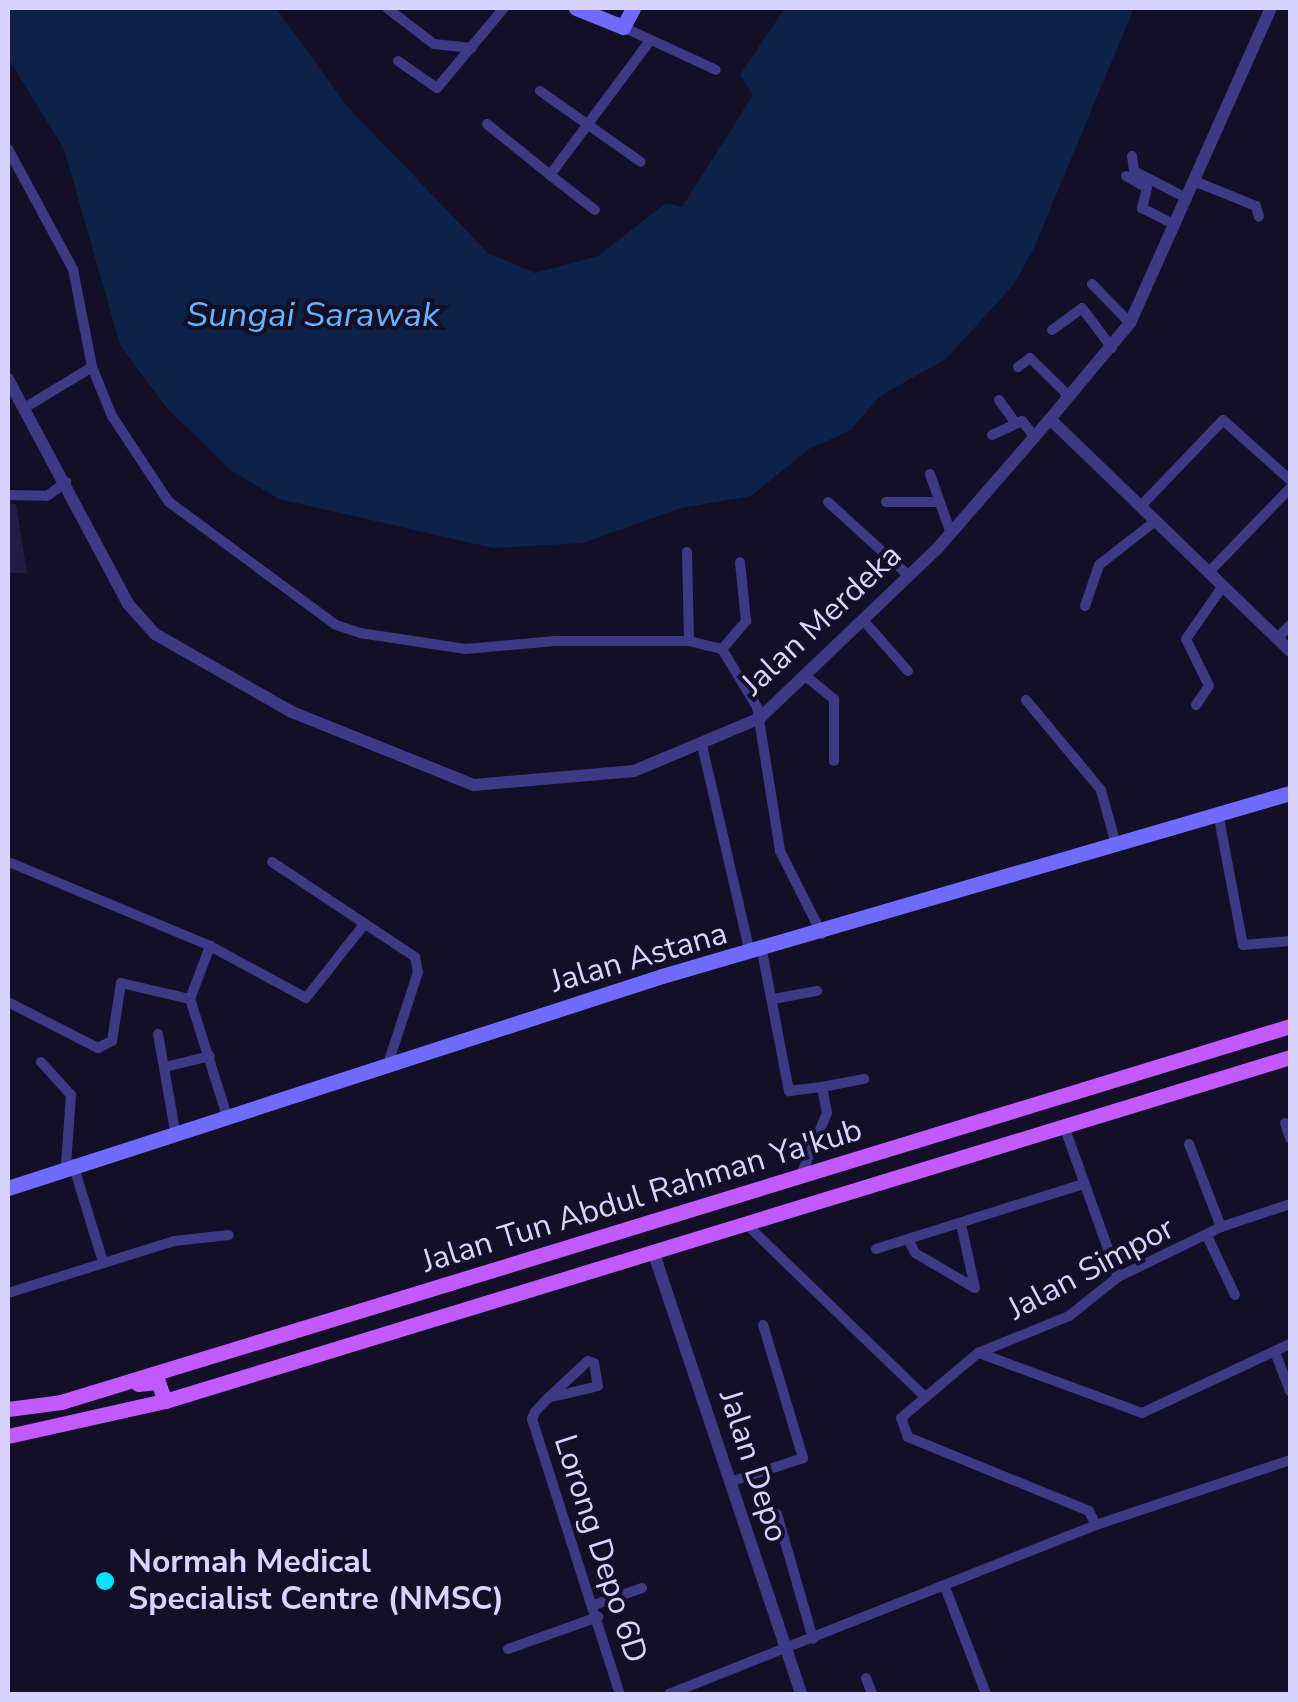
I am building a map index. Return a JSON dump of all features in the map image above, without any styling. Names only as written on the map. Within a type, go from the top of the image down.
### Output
[{"type":"main road","points":[[576,8],[623,27],[632,8]]},
{"type":"main road","name":"Jalan Astana","points":[[8,1188],[69,1164],[388,1064],[1218,812],[1290,794]]},
{"type":"main road","name":"Jalan Tun Abdul Rahman Ya'kub","points":[[8,1409],[62,1402],[1290,1026]]},
{"type":"main road","name":"Jalan Tun Abdul Rahman Ya'kub","points":[[8,1436],[165,1401],[1290,1058]]},
{"type":"main road","points":[[62,1402],[149,1381],[163,1387],[165,1401]]},
{"type":"street","points":[[387,8],[434,44],[474,48]]},
{"type":"street","points":[[398,61],[437,88],[504,8]]},
{"type":"street","name":"Jalan Merdeka","points":[[8,378],[128,604],[156,634],[233,682],[373,746],[474,785],[498,786],[634,771],[760,718],[808,678],[951,534],[1112,348],[1130,323],[1271,8]]},
{"type":"street","points":[[623,27],[716,70]]},
{"type":"street","points":[[550,175],[650,41]]},
{"type":"street","points":[[540,91],[641,162]]},
{"type":"street","points":[[487,124],[595,210]]},
{"type":"street","points":[[8,149],[74,270],[92,367],[112,416],[168,502],[336,625],[466,649],[689,641],[722,649],[760,718],[780,851],[822,934]]},
{"type":"street","points":[[1132,156],[1134,171],[1186,198]]},
{"type":"street","points":[[1126,176],[1147,188],[1142,208],[1174,224]]},
{"type":"street","points":[[1194,181],[1256,206],[1260,217]]},
{"type":"street","points":[[1092,284],[1130,323]]},
{"type":"street","points":[[1052,330],[1082,308],[1112,348]]},
{"type":"street","points":[[1018,366],[1030,358],[1070,396]]},
{"type":"street","points":[[26,407],[92,367]]},
{"type":"street","points":[[999,400],[1015,422],[1035,437]]},
{"type":"street","points":[[1050,419],[1290,652]]},
{"type":"street","points":[[1140,507],[1223,420],[1290,480]]},
{"type":"street","points":[[992,434],[1015,422]]},
{"type":"street","points":[[930,474],[951,534]]},
{"type":"street","points":[[8,495],[47,496],[66,482]]},
{"type":"street","points":[[1208,572],[1290,488]]},
{"type":"street","points":[[828,502],[909,576]]},
{"type":"street","points":[[886,502],[937,502]]},
{"type":"street","points":[[1085,606],[1099,564],[1154,522]]},
{"type":"street","points":[[686,552],[689,641]]},
{"type":"street","points":[[722,649],[746,621],[740,562]]},
{"type":"street","points":[[1196,706],[1209,686],[1186,639],[1223,586]]},
{"type":"street","points":[[863,620],[908,671]]},
{"type":"street","points":[[1278,639],[1290,625]]},
{"type":"street","points":[[808,678],[834,699],[834,761]]},
{"type":"street","points":[[1026,700],[1100,790],[1116,845]]},
{"type":"street","points":[[702,745],[756,953],[773,1000],[789,1091],[864,1078]]},
{"type":"street","points":[[1218,812],[1243,944],[1290,941]]},
{"type":"street","points":[[272,862],[419,964],[388,1064]]},
{"type":"street","points":[[11,863],[229,954],[306,998],[362,927]]},
{"type":"street","points":[[210,946],[190,1000],[227,1116]]},
{"type":"street","points":[[8,1002],[98,1048],[112,1041],[120,983],[190,1000]]},
{"type":"street","points":[[773,1000],[818,991]]},
{"type":"street","points":[[158,1034],[175,1130]]},
{"type":"street","points":[[164,1068],[210,1056]]},
{"type":"street","points":[[42,1062],[71,1096],[69,1164],[103,1262]]},
{"type":"street","points":[[800,1178],[816,1148],[826,1113],[822,1088]]},
{"type":"street","points":[[1285,1123],[1290,1138]]},
{"type":"street","points":[[1064,1126],[1118,1276]]},
{"type":"street","points":[[1189,1144],[1220,1227]]},
{"type":"street","points":[[816,1148],[837,1167]]},
{"type":"street","points":[[876,1248],[909,1241],[1083,1184]]},
{"type":"street","name":"Jalan Simpor","points":[[1096,1525],[1089,1511],[908,1437],[901,1418],[978,1352],[1070,1316],[1118,1276],[1208,1238],[1220,1227],[1290,1204]]},
{"type":"street","points":[[746,1224],[924,1396]]},
{"type":"street","points":[[909,1241],[915,1253],[975,1288],[961,1224]]},
{"type":"street","points":[[8,1293],[103,1262],[229,1236]]},
{"type":"street","points":[[1208,1238],[1235,1295]]},
{"type":"street","name":"Jalan Depo","points":[[654,1254],[801,1694]]},
{"type":"street","points":[[730,1482],[803,1458],[763,1325]]},
{"type":"street","points":[[978,1352],[1142,1413],[1290,1344]]},
{"type":"street","points":[[1275,1352],[1290,1391]]},
{"type":"street","points":[[588,1361],[594,1363],[598,1386],[548,1398],[588,1361]]},
{"type":"street","name":"Lorong Depo 6D","points":[[548,1398],[532,1419],[620,1694]]},
{"type":"street","points":[[669,1694],[786,1651],[1096,1525],[1290,1460]]},
{"type":"street","points":[[777,1514],[813,1639]]},
{"type":"street","points":[[945,1587],[986,1694]]},
{"type":"street","points":[[594,1605],[642,1588]]},
{"type":"street","points":[[508,1649],[598,1618]]},
{"type":"street","points":[[866,1678],[872,1694]]},
{"type":"water","name":"Sungai Sarawak","points":[[8,8],[276,8],[346,105],[488,253],[535,273],[598,256],[666,203],[682,207],[753,95],[740,75],[785,8],[1134,8],[1034,248],[1014,284],[946,359],[880,396],[851,430],[809,449],[751,496],[681,508],[583,543],[493,548],[279,499],[230,470],[167,408],[120,345],[64,149],[8,58]]},
{"type":"building","points":[[8,504],[16,504],[27,573],[8,573]]},
{"type":"place","name":"Normah Medical Specialist Centre (NMSC)","points":[[105,1581]]}]
